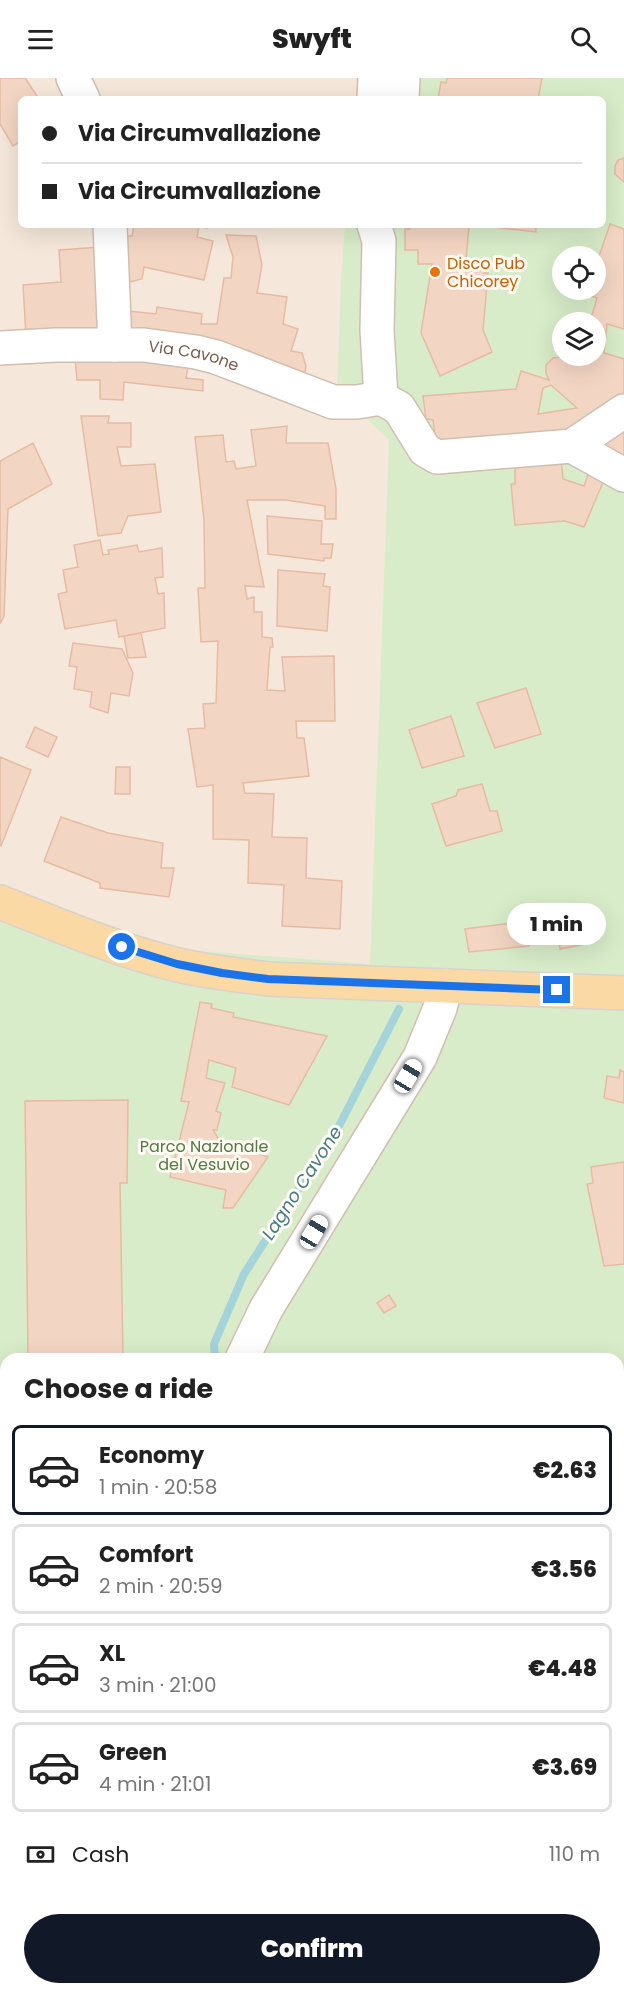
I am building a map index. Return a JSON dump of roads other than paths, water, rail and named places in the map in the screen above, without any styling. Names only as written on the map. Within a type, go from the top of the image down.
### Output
[{"type":"main road","points":[[0,902],[85,935],[177,964],[222,973],[268,979],[364,984],[624,993]]},
{"type":"street","points":[[73,78],[82,96]]},
{"type":"street","points":[[374,96],[375,78]]},
{"type":"street","points":[[402,96],[403,78]]},
{"type":"street","points":[[110,228],[115,345]]},
{"type":"street","points":[[380,230],[377,330],[381,398],[399,408],[425,450],[437,457],[572,446],[624,411]]},
{"type":"street","name":"Via Cavone","points":[[0,348],[56,345],[144,345],[216,357],[333,402],[357,402],[381,398]]},
{"type":"street","points":[[572,446],[624,475]]},
{"type":"street","points":[[245,1353],[267,1310],[420,1057],[440,1008],[431,986]]},
{"type":"waterway","name":"Lagno Cavone","points":[[215,1353],[214,1344],[244,1274],[339,1126],[399,1009]]},
{"type":"place","name":"Disco Pub Chicorey","points":[[435,272]]},
{"type":"park label","name":"Parco Nazionale del Vesuvio","points":[[204,1155]]}]
